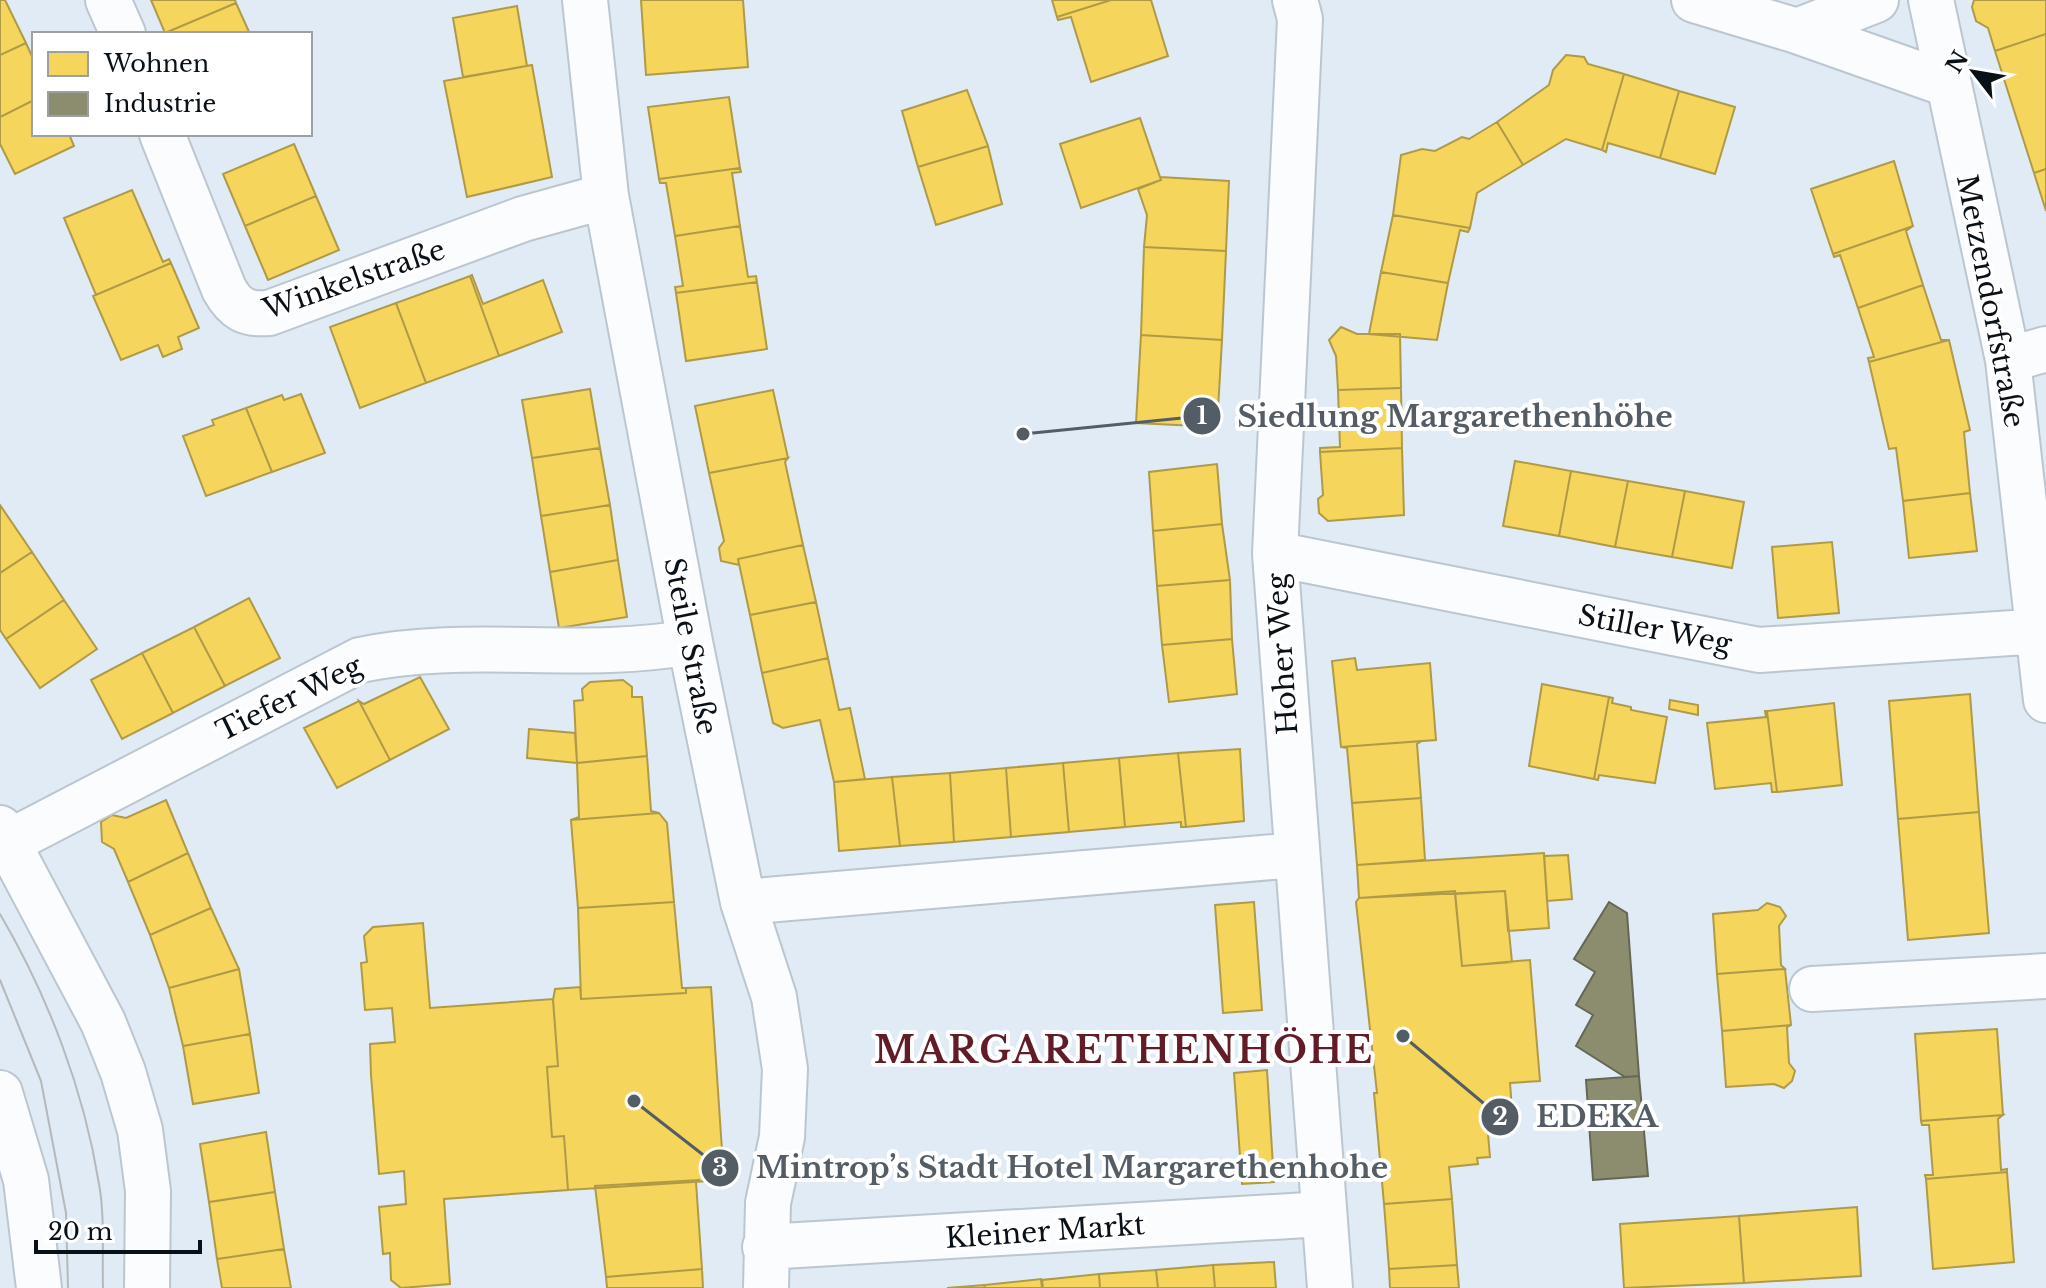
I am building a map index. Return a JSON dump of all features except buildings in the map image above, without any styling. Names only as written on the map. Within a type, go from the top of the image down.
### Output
[{"type":"street","points":[[108,0],[122,32]]},
{"type":"street","name":"Steile Straße","points":[[585,0],[606,196],[690,642],[743,902],[774,997],[785,1069],[782,1137],[768,1203],[766,1267]]},
{"type":"street","points":[[1694,0],[1797,31],[1947,84]]},
{"type":"street","points":[[1797,31],[1876,0]]},
{"type":"street","name":"Metzendorfstraße","points":[[1931,0],[1947,84],[2027,355],[2046,700]]},
{"type":"street","name":"Hoher Weg","points":[[1306,6],[1275,554],[1330,1288]]},
{"type":"street","name":"Winkelstraße","points":[[163,136],[224,289],[233,305],[250,314],[269,313],[523,219],[606,196]]},
{"type":"street","name":"Stiller Weg","points":[[1275,554],[1759,650],[2041,631]]},
{"type":"street","name":"Tiefer Weg","points":[[4,835],[360,660],[400,651],[644,650],[690,642]]},
{"type":"street","points":[[4,835],[103,1022],[123,1072],[140,1130],[148,1191],[147,1288]]},
{"type":"street","points":[[743,902],[1296,855]]},
{"type":"street","points":[[1812,989],[2046,976]]},
{"type":"street","points":[[0,1093],[26,1180],[39,1288]]},
{"type":"street","name":"Kleiner Markt","points":[[766,1267],[1324,1214]]},
{"type":"tram line","points":[[0,914],[34,978],[62,1044],[84,1114],[101,1197],[103,1288]]},
{"type":"tram line","points":[[0,980],[41,1081],[66,1213],[68,1288]]},
{"type":"place","name":"Siedlung Margarethenhöhe","points":[[1023,434]]},
{"type":"place","name":"EDEKA","points":[[1403,1036]]},
{"type":"place","name":"Mintrop’s Stadt Hotel Margarethenhohe","points":[[634,1101]]},
{"type":"district","name":"MARGARETHENHÖHE","points":[[1124,1050]]}]
